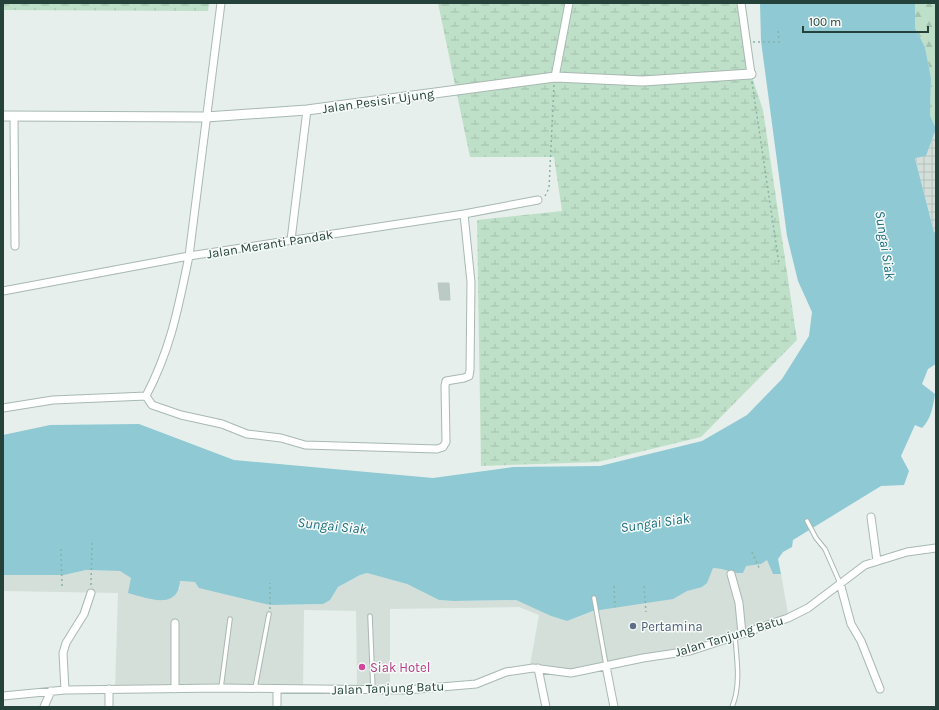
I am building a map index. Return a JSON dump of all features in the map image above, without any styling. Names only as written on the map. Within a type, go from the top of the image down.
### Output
[{"type":"street","points":[[146,396],[160,368],[173,331],[188,256],[221,3]]},
{"type":"street","points":[[554,77],[568,3]]},
{"type":"street","points":[[741,3],[751,74]]},
{"type":"street","name":"Jalan Pesisir Ujung","points":[[3,116],[206,117],[307,110],[554,77],[643,81],[751,74]]},
{"type":"street","points":[[291,240],[307,110]]},
{"type":"street","points":[[14,116],[15,246]]},
{"type":"street","name":"Jalan Meranti Pandak","points":[[3,291],[188,256],[464,214],[538,200]]},
{"type":"street","points":[[146,396],[152,405],[181,415],[222,424],[247,434],[281,438],[306,445],[437,449],[443,447],[446,442],[446,381],[469,376],[470,370],[471,282],[464,214]]},
{"type":"street","points":[[3,408],[52,400],[146,396]]},
{"type":"street","points":[[871,517],[877,561]]},
{"type":"street","name":"Jalan Tanjung Batu","points":[[3,696],[65,690],[109,689],[221,688],[277,690],[406,690],[476,684],[506,672],[538,668],[571,673],[643,658],[690,651],[735,637],[801,612],[817,602],[865,565],[908,552],[936,548]]},
{"type":"street","points":[[731,574],[739,603],[742,634]]},
{"type":"street","points":[[840,583],[851,624],[866,653],[880,689]]},
{"type":"street","points":[[65,690],[63,653],[66,643],[84,614],[91,593]]},
{"type":"street","points":[[174,689],[175,624]]},
{"type":"street","points":[[606,666],[614,707]]},
{"type":"street","points":[[538,668],[546,707]]},
{"type":"street","points":[[108,707],[109,689]]},
{"type":"street","points":[[277,690],[277,707]]},
{"type":"street","points":[[44,707],[52,691]]},
{"type":"lane","points":[[807,521],[816,538],[825,549],[840,583]]},
{"type":"lane","points":[[594,598],[606,666]]},
{"type":"lane","points":[[255,689],[269,614]]},
{"type":"lane","points":[[370,616],[373,690]]},
{"type":"lane","points":[[221,688],[230,620]]},
{"type":"lane","points":[[732,707],[736,698],[737,686],[735,637]]},
{"type":"path","points":[[760,42],[778,42],[778,31]]},
{"type":"path","points":[[751,74],[779,264]]},
{"type":"path","points":[[538,200],[545,196],[549,188],[554,77]]},
{"type":"path","points":[[91,593],[92,542]]},
{"type":"path","points":[[60,549],[62,587]]},
{"type":"path","points":[[752,552],[760,570]]},
{"type":"path","points":[[269,614],[270,583]]},
{"type":"path","points":[[614,586],[615,607]]},
{"type":"path","points":[[644,586],[646,612]]},
{"type":"shaded area","points":[[936,130],[936,233],[934,232],[915,157],[926,156]]},
{"type":"shaded area","points":[[767,560],[773,574],[781,574],[789,619],[704,647],[570,670],[530,665],[539,615],[519,607],[390,609],[390,684],[357,685],[356,611],[304,610],[303,691],[115,689],[118,593],[3,591],[3,575],[64,575],[86,570],[120,571],[131,578],[180,589],[179,581],[195,582],[270,605],[323,604],[330,599],[338,587],[360,575],[367,573],[407,584],[439,600],[516,600],[551,616],[567,621],[712,568]]},
{"type":"green space","points":[[3,3],[209,3],[208,11],[3,10]]},
{"type":"green space","points":[[438,3],[741,3],[751,74],[763,110],[797,340],[701,437],[598,462],[481,466],[477,220],[562,211],[554,157],[470,157]]},
{"type":"green space","points":[[915,3],[936,3],[936,129],[930,115],[931,78],[925,47],[915,28]]},
{"type":"water","name":"Sungai Siak","points":[[760,3],[915,3],[915,28],[925,47],[931,78],[930,115],[936,129],[926,156],[915,158],[934,232],[936,233],[936,364],[928,369],[922,384],[935,394],[930,417],[922,428],[915,425],[901,456],[909,471],[904,485],[881,486],[793,540],[792,547],[783,552],[778,559],[781,574],[773,574],[767,560],[761,564],[746,566],[743,573],[735,573],[713,568],[707,583],[702,587],[687,591],[673,599],[593,611],[567,621],[551,616],[516,600],[439,600],[407,584],[367,573],[360,575],[338,587],[330,600],[323,604],[270,605],[199,588],[195,582],[180,581],[178,590],[174,596],[168,599],[152,599],[128,593],[131,578],[120,571],[86,570],[64,575],[3,575],[3,435],[50,425],[139,424],[234,460],[433,478],[513,467],[600,466],[702,441],[747,415],[782,379],[809,336],[812,312],[798,281],[787,236],[761,41]]},
{"type":"building","points":[[438,283],[449,283],[450,300],[440,300]]},
{"type":"place","name":"Pertamina","points":[[633,626]]},
{"type":"place","name":"Siak Hotel","points":[[362,667]]}]
